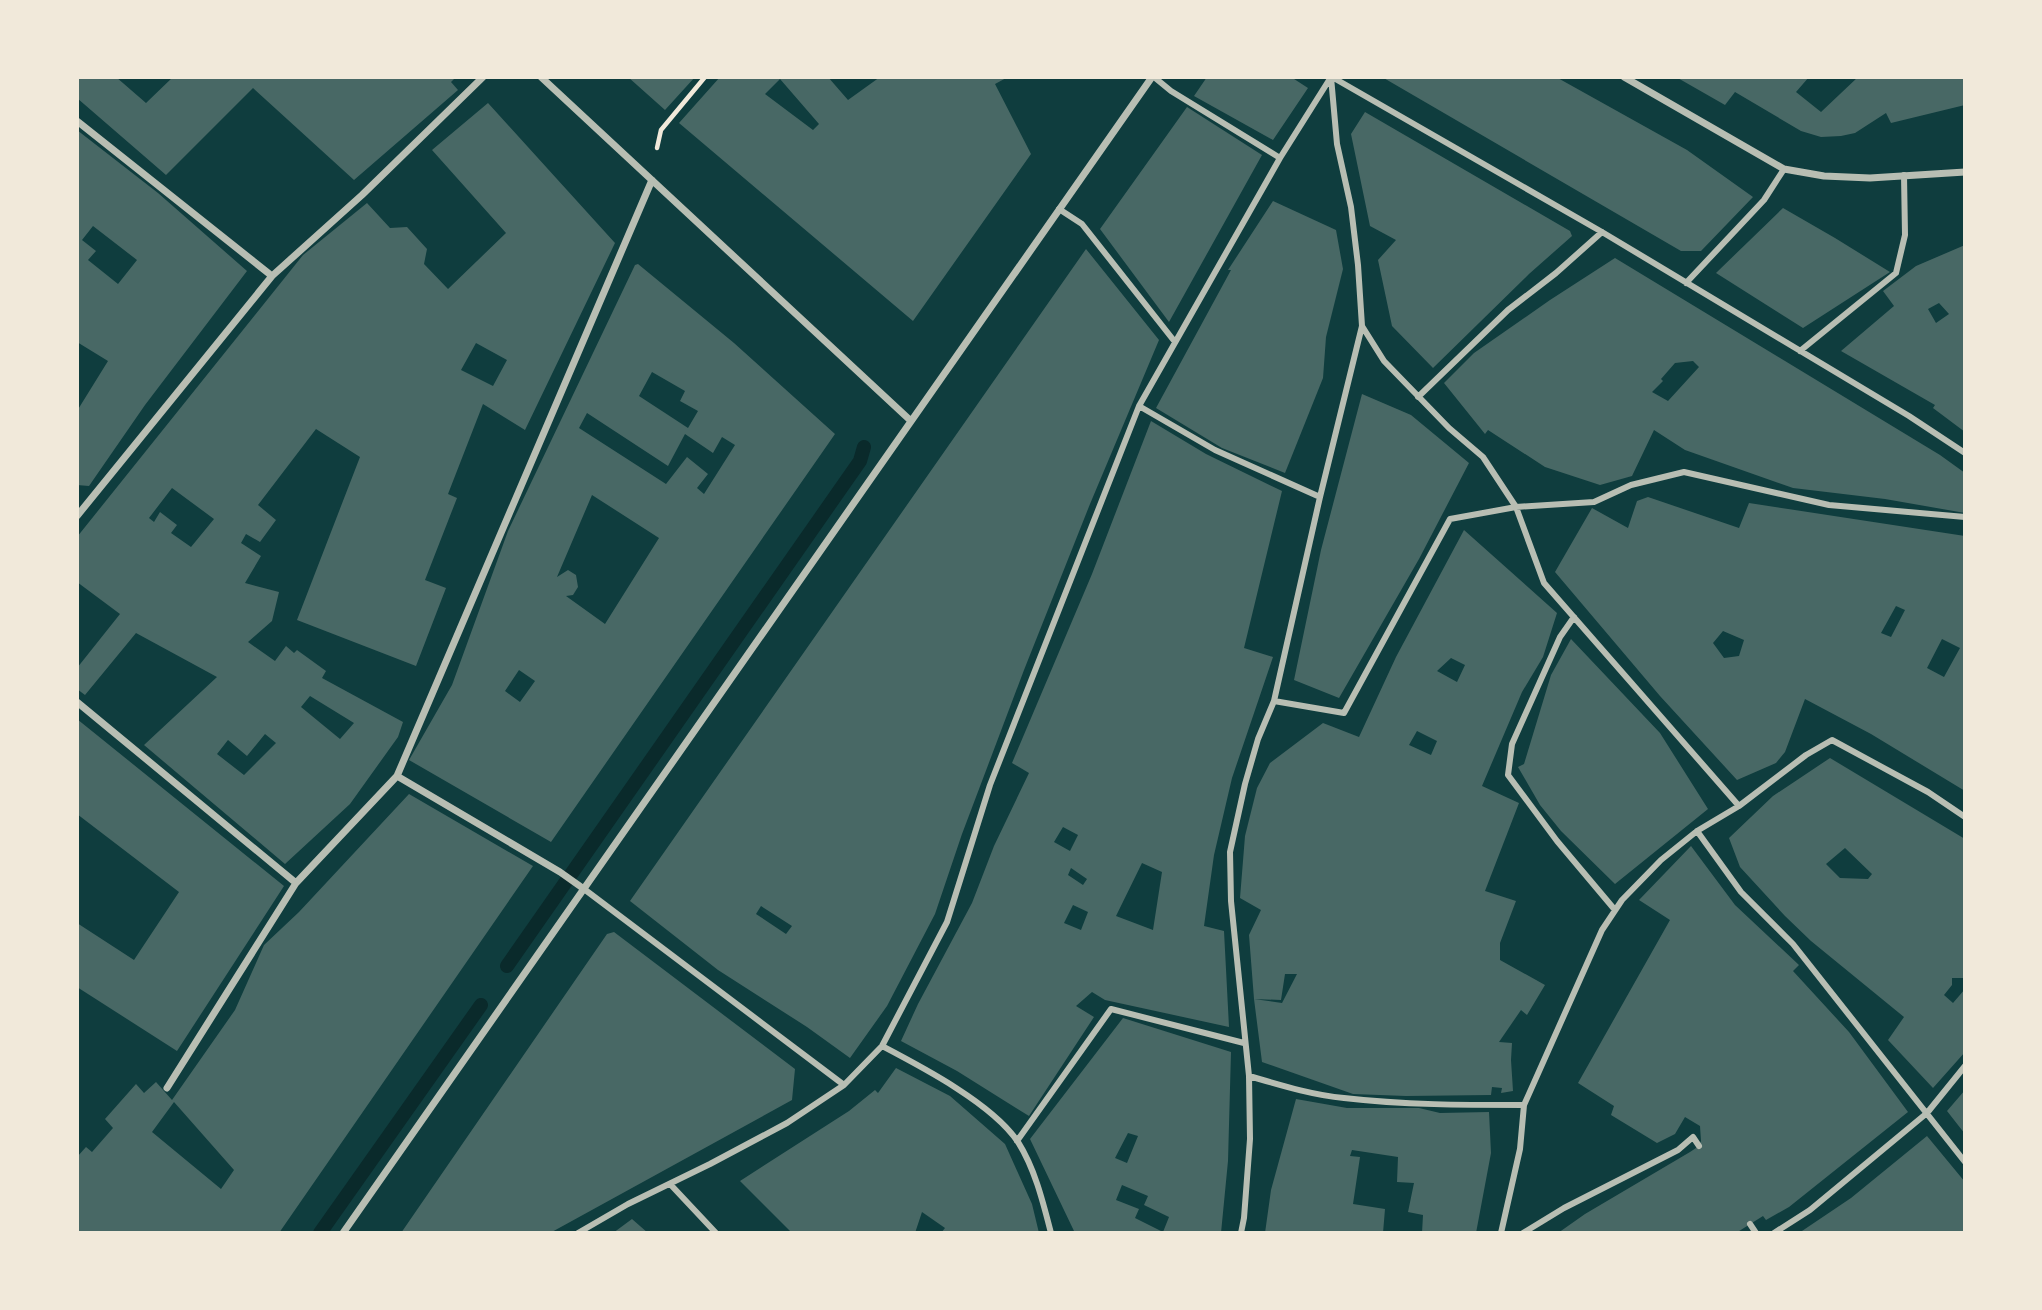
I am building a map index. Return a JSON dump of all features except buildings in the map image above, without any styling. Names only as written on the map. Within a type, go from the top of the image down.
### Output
[{"type":"street","points":[[78,513],[272,276],[362,195],[483,77]]},
{"type":"street","points":[[541,77],[911,421]]},
{"type":"street","points":[[343,1233],[1153,77],[1171,91],[1280,158]]},
{"type":"street","points":[[579,1233],[628,1204],[787,1123],[844,1085],[882,1046],[947,922],[990,785],[1139,406],[1280,158],[1331,77]]},
{"type":"street","points":[[1331,77],[1602,232],[1909,416],[1965,453]]},
{"type":"street","points":[[1241,1233],[1250,1139],[1249,1076],[1231,901],[1230,852],[1244,785],[1273,701],[1362,326],[1359,265],[1351,206],[1337,144],[1331,77]]},
{"type":"street","points":[[1624,77],[1784,169],[1824,176],[1870,178],[1965,172]]},
{"type":"street","points":[[77,121],[272,276]]},
{"type":"street","points":[[1686,283],[1763,200],[1784,169]]},
{"type":"street","points":[[1800,351],[1896,273],[1906,235],[1904,175]]},
{"type":"street","points":[[167,1088],[296,883],[397,776],[652,180]]},
{"type":"street","points":[[1059,209],[1082,224],[1175,342]]},
{"type":"street","points":[[1418,397],[1508,310],[1556,273],[1602,232]]},
{"type":"street","points":[[1362,326],[1384,361],[1418,397],[1483,457],[1516,507],[1544,583],[1739,806]]},
{"type":"street","points":[[1139,406],[1215,450],[1320,497]]},
{"type":"street","points":[[1273,701],[1344,713],[1450,519],[1516,507],[1594,502],[1632,485],[1685,472],[1829,505],[1965,517]]},
{"type":"street","points":[[1574,617],[1560,637],[1512,744],[1508,775],[1557,841],[1615,910]]},
{"type":"street","points":[[77,702],[296,883]]},
{"type":"street","points":[[1501,1233],[1520,1149],[1524,1105],[1602,930],[1622,900],[1661,860],[1697,831],[1739,806],[1806,755],[1832,740],[1928,792],[1965,817]]},
{"type":"street","points":[[397,776],[560,872],[844,1085]]},
{"type":"street","points":[[1697,831],[1741,892],[1793,944],[1965,1162]]},
{"type":"street","points":[[1017,1142],[1111,1009],[1244,1043]]},
{"type":"street","points":[[882,1046],[931,1073],[989,1112],[1017,1142],[1041,1193],[1051,1233]]},
{"type":"street","points":[[1774,1233],[1810,1210],[1927,1113],[1965,1066]]},
{"type":"street","points":[[1249,1076],[1342,1098],[1454,1105],[1524,1105]]},
{"type":"street","points":[[1522,1233],[1564,1208],[1678,1150],[1692,1138],[1699,1146]]},
{"type":"street","points":[[670,1184],[716,1233]]},
{"type":"street","points":[[1750,1224],[1756,1233]]},
{"type":"path","points":[[652,180],[661,130],[705,77]]},
{"type":"waterway","points":[[507,966],[860,461],[864,447]]},
{"type":"waterway","points":[[320,1233],[481,1005]]}]
